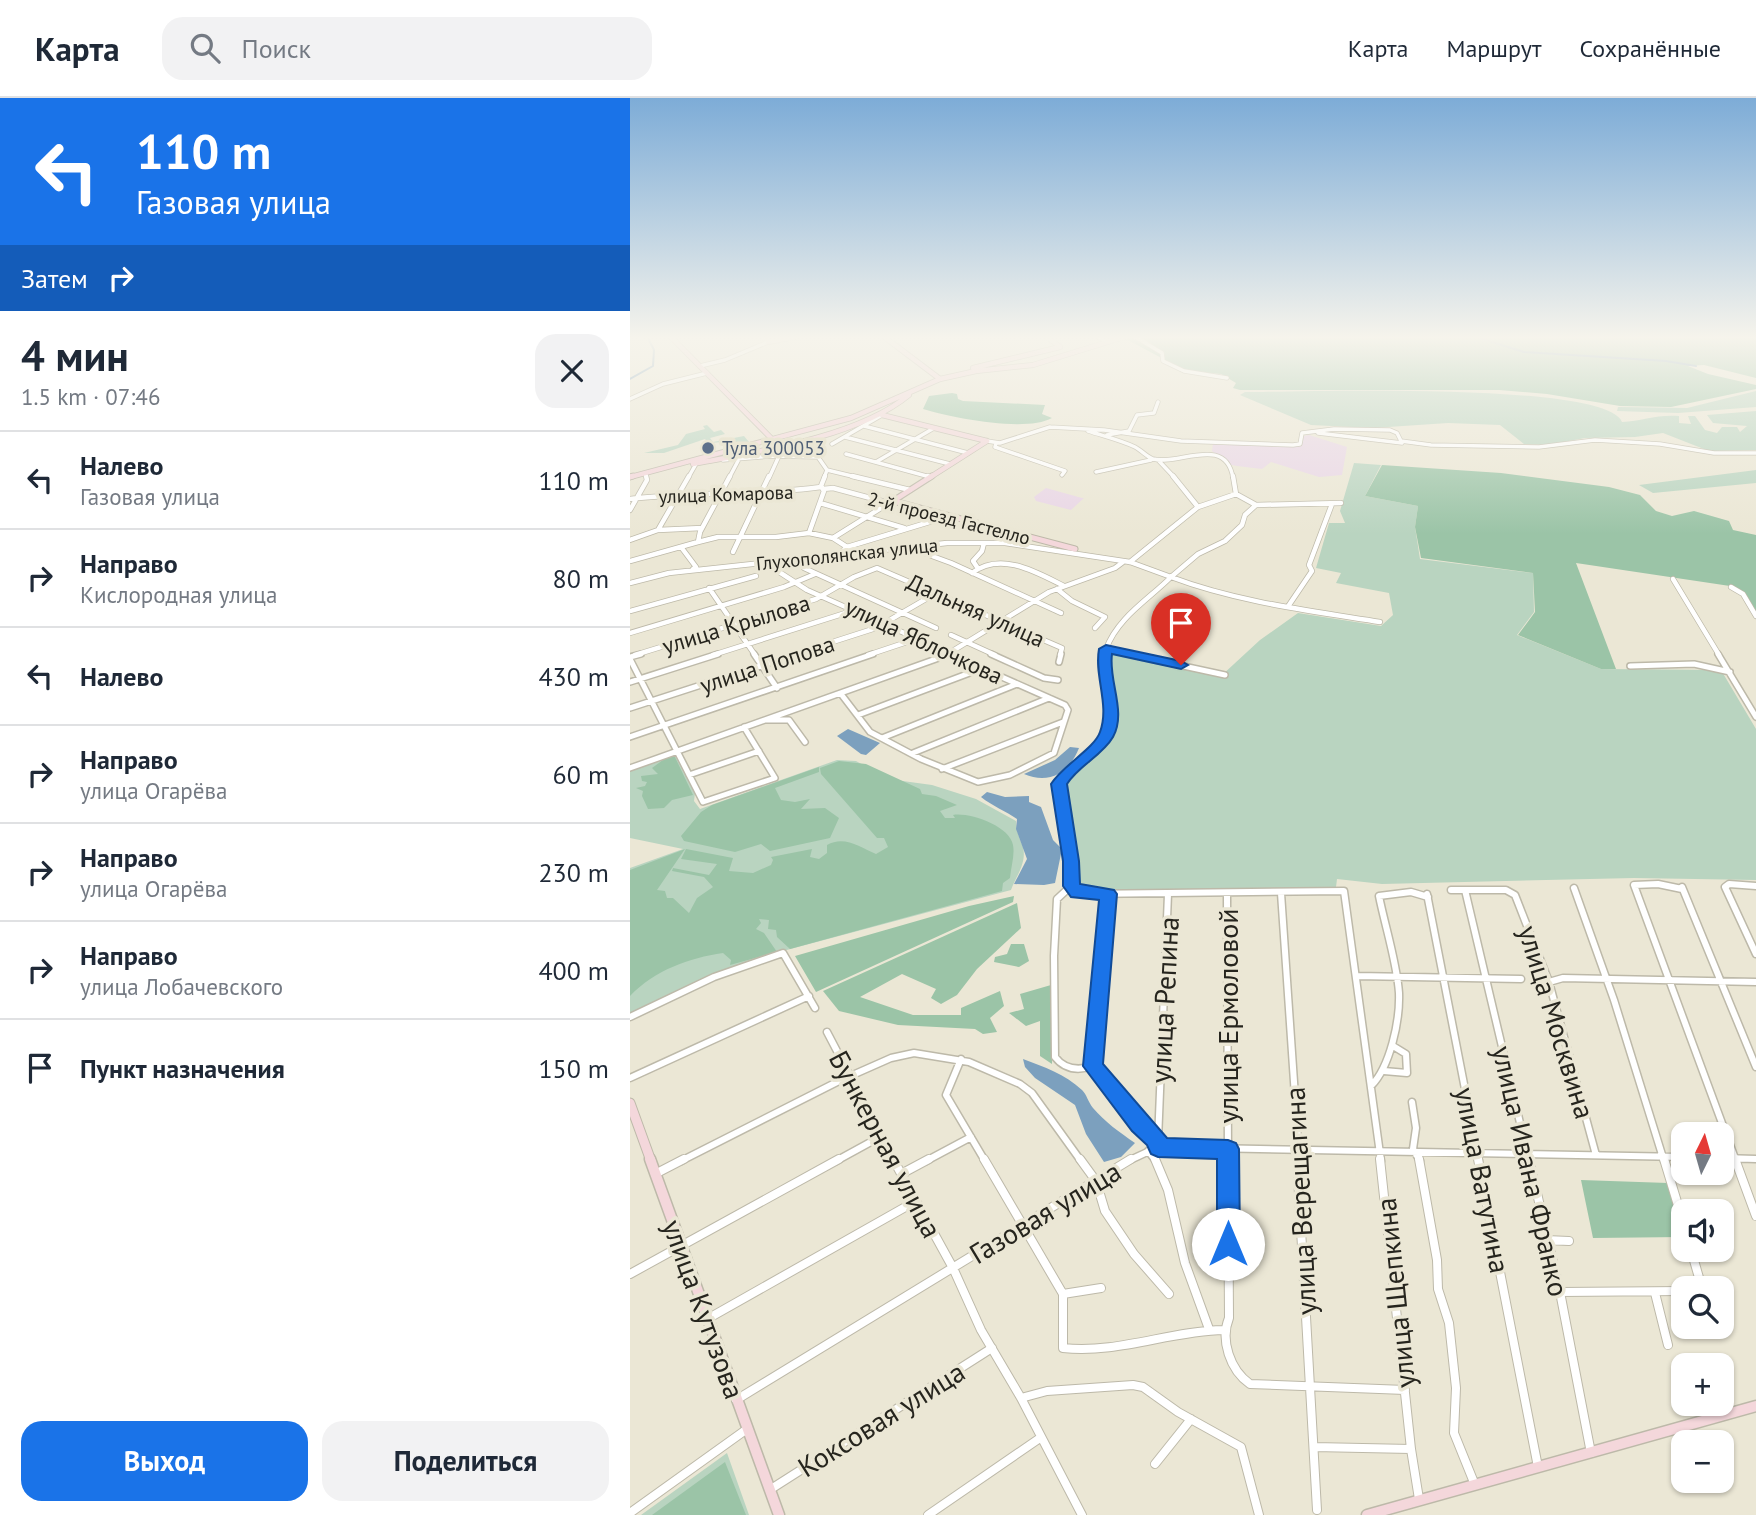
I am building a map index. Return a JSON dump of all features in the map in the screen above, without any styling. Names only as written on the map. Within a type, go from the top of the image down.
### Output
[{"type":"street","points":[[736,402],[772,439]]},
{"type":"street","points":[[630,478],[696,464],[894,402]]},
{"type":"street","points":[[832,444],[899,402]]},
{"type":"street","points":[[1127,432],[1137,415],[1156,411],[1158,402]]},
{"type":"street","points":[[878,409],[885,409],[883,414]]},
{"type":"street","points":[[733,458],[833,431],[883,414],[996,443],[1050,427],[1127,432],[1162,439],[1293,445],[1300,444],[1303,433],[1308,432],[1334,429],[1390,430],[1397,433],[1401,441],[1422,444]]},
{"type":"street","points":[[826,425],[833,431]]},
{"type":"street","points":[[864,426],[968,453]]},
{"type":"street","points":[[1050,427],[1102,435],[1138,448],[1147,459]]},
{"type":"street","points":[[876,462],[934,428]]},
{"type":"street","points":[[1102,435],[1127,432]]},
{"type":"street","points":[[1308,432],[1422,444],[1539,447],[1595,440],[1660,444],[1714,453],[1756,453]]},
{"type":"street","points":[[845,437],[950,464]]},
{"type":"street","points":[[833,538],[987,441]]},
{"type":"street","points":[[1207,442],[1211,448],[1210,453]]},
{"type":"street","points":[[996,443],[995,447],[1065,471],[1062,475]]},
{"type":"street","points":[[1096,472],[1147,459],[1210,453],[1222,459],[1232,471],[1235,494]]},
{"type":"street","points":[[846,454],[930,477]]},
{"type":"street","points":[[733,552],[779,456]]},
{"type":"street","points":[[630,478],[705,461],[814,456],[827,470],[910,490]]},
{"type":"street","points":[[698,542],[702,528],[738,461],[733,458]]},
{"type":"street","points":[[1156,459],[1198,507]]},
{"type":"street","points":[[659,530],[696,464]]},
{"type":"street","points":[[810,533],[827,470]]},
{"type":"street","points":[[630,510],[647,480],[646,476]]},
{"type":"street","name":"улица Комарова","points":[[630,499],[797,492],[822,488]]},
{"type":"street","name":"2-й проезд Гастелло","points":[[822,488],[833,488],[1075,549]]},
{"type":"street","points":[[1130,562],[1198,507],[1235,494],[1256,505],[1341,503]]},
{"type":"street","points":[[820,503],[905,528]]},
{"type":"street","points":[[1289,605],[1312,571],[1309,565],[1316,545],[1324,534],[1332,504]]},
{"type":"street","points":[[1256,505],[1245,515],[1242,526],[1225,541],[1198,554],[1169,576],[1117,627],[1107,641],[1103,665],[1111,711],[1107,734],[1092,752],[1066,772],[1059,784],[1071,861],[1071,886],[1077,893],[1108,894],[1344,891]]},
{"type":"street","points":[[837,556],[847,547],[946,516]]},
{"type":"street","points":[[630,540],[659,530],[702,528]]},
{"type":"street","points":[[630,561],[698,542],[741,536],[776,537],[810,533],[833,538],[847,547]]},
{"type":"street","points":[[998,543],[1009,533]]},
{"type":"street","name":"Глухополянская улица","points":[[630,583],[691,571],[947,543],[998,543],[1130,562],[1197,587],[1380,622]]},
{"type":"street","points":[[977,567],[973,561],[982,551],[984,543]]},
{"type":"street","points":[[681,547],[696,567],[691,571]]},
{"type":"street","points":[[910,548],[1060,612]]},
{"type":"street","points":[[810,559],[804,568],[815,573]]},
{"type":"street","name":"улица Яблочкова","points":[[775,562],[773,568],[796,583],[1049,698]]},
{"type":"street","points":[[972,573],[977,567],[1002,562],[1064,586]]},
{"type":"street","points":[[630,768],[952,653],[1056,589],[1115,568],[1123,562]]},
{"type":"street","name":"улица Крылова","points":[[630,658],[824,596],[853,577],[877,568]]},
{"type":"street","name":"Дальняя улица","points":[[877,568],[938,592],[1062,648],[1059,662]]},
{"type":"street","points":[[630,634],[796,583],[815,573]]},
{"type":"street","name":"улица Яблочкова","points":[[815,573],[936,628]]},
{"type":"street","points":[[630,611],[756,576]]},
{"type":"street","points":[[1673,579],[1756,717]]},
{"type":"street","points":[[1731,587],[1743,594],[1756,615]]},
{"type":"street","points":[[709,589],[777,688]]},
{"type":"street","points":[[1056,589],[1072,601],[1105,617],[1095,628]]},
{"type":"street","name":"улица Попова","points":[[630,708],[885,623],[938,592]]},
{"type":"street","points":[[630,682],[855,610]]},
{"type":"street","name":"улица Яблочкова","points":[[951,635],[1044,678],[1058,680]]},
{"type":"street","points":[[630,737],[919,639]]},
{"type":"street","points":[[1106,649],[1225,675]]},
{"type":"street","points":[[630,658],[702,800],[709,802],[775,778],[744,727]]},
{"type":"street","points":[[1630,666],[1698,664],[1730,673]]},
{"type":"street","points":[[858,715],[983,668]]},
{"type":"street","points":[[881,738],[1017,684]]},
{"type":"street","points":[[841,694],[870,732],[942,768],[978,782],[1010,775],[1054,753],[1068,710],[1066,706],[1049,698],[913,752]]},
{"type":"street","points":[[764,720],[789,720],[805,742]]},
{"type":"street","points":[[942,768],[1063,722]]},
{"type":"street","points":[[690,775],[759,751]]},
{"type":"street","points":[[1756,886],[1729,884],[1725,887],[1756,954]]},
{"type":"street","points":[[1756,1067],[1682,888],[1634,885],[1756,1216]]},
{"type":"street","points":[[1071,886],[1057,899],[1053,964],[1055,1057],[1064,1067],[1072,1069],[1093,1066]]},
{"type":"street","points":[[1451,890],[1465,890]]},
{"type":"street","name":"улица Москвина","points":[[1465,890],[1512,891],[1526,918],[1549,982],[1597,1155]]},
{"type":"street","name":"улица Ивана Франко","points":[[1465,890],[1560,1292],[1591,1454]]},
{"type":"street","name":"улица Щепкина","points":[[1344,891],[1371,1086],[1419,1500]]},
{"type":"street","points":[[1575,891],[1676,1199]]},
{"type":"street","name":"улица Ватутина","points":[[1395,977],[1392,950],[1379,896],[1412,892],[1428,895],[1538,1467]]},
{"type":"street","name":"улица Верещагина","points":[[1281,893],[1298,1139],[1296,1150],[1317,1510]]},
{"type":"street","points":[[1108,894],[1093,1066],[1158,1144]]},
{"type":"street","name":"улица Репина","points":[[1158,1144],[1168,894]]},
{"type":"street","name":"улица Ермоловой","points":[[1227,894],[1228,1318],[1224,1330],[1230,1358],[1240,1377],[1247,1383]]},
{"type":"street","points":[[630,1017],[714,977],[783,954],[815,1008]]},
{"type":"street","points":[[1357,976],[1521,979]]},
{"type":"street","points":[[1371,1086],[1384,1071],[1393,1046],[1393,1020],[1399,994],[1395,977]]},
{"type":"street","points":[[1549,982],[1563,978],[1756,982]]},
{"type":"street","points":[[630,1078],[809,996]]},
{"type":"street","name":"Бункерная улица","points":[[827,1032],[870,1114],[878,1138],[953,1268],[981,1331],[1021,1398],[1082,1515]]},
{"type":"street","points":[[1384,1071],[1406,1073],[1406,1054],[1403,1049],[1393,1046]]},
{"type":"street","points":[[655,1174],[898,1055],[961,1059],[1024,1086],[1032,1093],[1096,1181],[1105,1211],[1134,1254],[1170,1294]]},
{"type":"street","points":[[961,1059],[946,1095],[1063,1294],[1063,1349],[1125,1347],[1209,1329],[1224,1330]]},
{"type":"street","name":"улица Щепкина","points":[[1412,1102],[1416,1128],[1414,1152],[1420,1161],[1437,1260],[1438,1289],[1449,1322],[1456,1388],[1454,1433],[1475,1485]]},
{"type":"street","name":"улица Кутузова","points":[[630,1103],[779,1515]]},
{"type":"street","points":[[901,1174],[971,1137]]},
{"type":"street","points":[[630,1274],[878,1138]]},
{"type":"street","name":"Газовая улица","points":[[736,1400],[1158,1144],[1228,1149],[1671,1156]]},
{"type":"street","points":[[1148,1151],[1159,1164],[1159,1174],[1168,1191],[1179,1248],[1209,1329]]},
{"type":"street","points":[[1735,1158],[1756,1158]]},
{"type":"street","points":[[707,1320],[916,1200]]},
{"type":"street","points":[[1546,1240],[1569,1241]]},
{"type":"street","points":[[1063,1294],[1101,1288]]},
{"type":"street","points":[[1560,1292],[1671,1292]]},
{"type":"street","points":[[1655,1293],[1668,1345]]},
{"type":"street","name":"Коксовая улица","points":[[770,1490],[992,1348]]},
{"type":"street","points":[[1247,1383],[1405,1390]]},
{"type":"street","points":[[1021,1398],[1047,1391],[1133,1385],[1143,1387],[1244,1451],[1259,1515]]},
{"type":"street","points":[[1367,1515],[1756,1406]]},
{"type":"street","points":[[1155,1464],[1191,1419]]},
{"type":"street","points":[[630,1513],[747,1429]]},
{"type":"street","points":[[928,1515],[1041,1438]]},
{"type":"street","points":[[1314,1447],[1411,1449]]},
{"type":"shaded area","points":[[1309,435],[1347,447],[1342,475],[1319,477],[1271,462],[1262,469],[1237,466],[1227,464],[1212,451],[1213,444],[1301,444],[1304,436]]},
{"type":"shaded area","points":[[1046,488],[1084,498],[1071,510],[1036,501],[1034,497]]},
{"type":"green space","points":[[926,402],[1045,405],[1042,414],[1052,418],[1040,422],[1006,424],[923,409]]},
{"type":"green space","points":[[1257,402],[1573,402],[1604,409],[1622,422],[1679,416],[1679,423],[1691,424],[1688,416],[1695,416],[1705,430],[1717,433],[1722,427],[1737,427],[1740,432],[1747,426],[1713,423],[1707,415],[1756,411],[1756,450],[1709,451],[1663,433],[1635,437],[1585,438],[1547,445],[1524,444],[1500,425],[1448,423],[1373,428],[1311,425]]},
{"type":"green space","points":[[1596,402],[1694,402],[1671,407],[1620,406]]},
{"type":"green space","points":[[1711,402],[1756,402],[1756,407],[1678,413],[1617,411],[1618,407],[1687,408]]},
{"type":"green space","points":[[707,425],[714,432],[721,430],[725,434],[710,438],[713,442],[744,436],[749,442],[726,448],[724,442],[708,443],[705,439],[664,453],[644,453],[678,445],[686,434],[705,429],[703,426]]},
{"type":"green space","points":[[1354,463],[1381,465],[1365,496],[1418,506],[1415,527],[1420,559],[1533,573],[1534,612],[1517,635],[1601,669],[1721,670],[1756,729],[1756,880],[1634,878],[1382,884],[1337,879],[1336,887],[1182,891],[1082,890],[1063,808],[1066,779],[1095,754],[1114,724],[1116,712],[1110,669],[1112,650],[1221,676],[1260,640],[1298,613],[1381,626],[1393,615],[1389,593],[1336,583],[1341,573],[1316,568],[1329,523],[1345,523],[1340,511]]},
{"type":"green space","points":[[1382,465],[1501,473],[1609,487],[1640,495],[1656,511],[1672,516],[1694,511],[1729,521],[1733,530],[1756,535],[1756,612],[1746,595],[1730,586],[1576,563],[1616,669],[1601,669],[1518,635],[1535,612],[1533,573],[1421,558],[1415,527],[1418,506],[1365,496]]},
{"type":"green space","points":[[1756,470],[1756,483],[1653,493],[1639,485]]},
{"type":"green space","points":[[676,753],[695,793],[694,801],[700,809],[837,760],[856,761],[888,779],[932,785],[976,799],[1016,821],[1024,853],[1022,864],[1011,890],[783,951],[630,1014],[630,868],[683,849],[630,838],[630,770]]},
{"type":"green space","points":[[667,757],[675,757],[693,795],[672,800],[664,808],[648,809],[642,796],[643,791],[636,788],[645,786],[647,782],[642,781],[641,776],[658,774],[652,768]]},
{"type":"green space","points":[[839,761],[866,764],[920,789],[922,794],[936,796],[957,805],[940,811],[945,818],[960,815],[978,818],[1005,832],[1013,845],[1014,853],[1010,878],[1003,883],[1002,891],[790,949],[777,937],[776,930],[768,929],[769,920],[759,919],[761,923],[756,929],[764,933],[777,952],[730,965],[731,960],[723,953],[698,958],[661,972],[630,996],[630,870],[685,849],[657,890],[665,891],[667,898],[673,898],[689,913],[697,898],[713,887],[704,877],[672,871],[673,868],[709,875],[717,864],[681,859],[686,849],[733,858],[729,871],[753,873],[771,865],[771,857],[812,849],[810,857],[819,859],[827,853],[827,845],[833,842],[852,843],[876,854],[888,847],[884,838],[877,838],[821,774],[820,768]]},
{"type":"green space","points":[[819,767],[819,772],[775,788],[781,800],[795,802],[810,799],[801,809],[825,808],[839,818],[830,838],[770,851],[761,844],[735,852],[684,841],[681,836],[701,812],[712,805]]},
{"type":"green space","points":[[1014,896],[1013,902],[816,992],[795,956],[969,906]]},
{"type":"green space","points":[[1017,903],[1021,928],[977,969],[957,995],[941,1004],[931,998],[936,989],[902,974],[860,997],[913,1015],[961,1015],[961,1008],[1000,991],[1004,1006],[990,1018],[997,1032],[983,1034],[975,1029],[898,1025],[839,1011],[823,991]]},
{"type":"green space","points":[[1011,944],[1024,944],[1029,961],[1019,967],[994,962],[995,957],[1007,954]]},
{"type":"green space","points":[[1051,985],[1052,1064],[1040,1056],[1040,1021],[1026,1026],[1009,1013],[1024,1009],[1020,994]]},
{"type":"green space","points":[[1581,1180],[1668,1183],[1672,1199],[1671,1237],[1593,1238]]},
{"type":"green space","points":[[727,1453],[749,1515],[641,1515]]},
{"type":"green space","points":[[725,1462],[746,1515],[652,1515]]},
{"type":"water","points":[[848,729],[880,743],[866,755],[861,754],[837,736]]},
{"type":"water","points":[[1070,747],[1079,748],[1064,770],[1042,778],[1024,774],[1055,760]]},
{"type":"water","points":[[987,792],[1005,797],[1029,796],[1029,802],[1041,807],[1053,840],[1062,849],[1055,883],[1014,884],[1027,859],[1016,829],[1017,819],[981,797]]},
{"type":"water","points":[[1023,1059],[1054,1071],[1075,1084],[1102,1118],[1135,1143],[1121,1157],[1104,1162],[1086,1134],[1075,1105],[1035,1078],[1025,1067]]},
{"type":"place","name":"Тула 300053","points":[[708,448]]},
{"type":"route","points":[[1181,665],[1106,649],[1103,665],[1111,711],[1107,734],[1085,759],[1066,772],[1061,779],[1061,812],[1071,861],[1073,890],[1083,894],[1108,894],[1093,1066],[1139,1124],[1157,1140],[1158,1147],[1228,1149],[1228,1244]]}]
